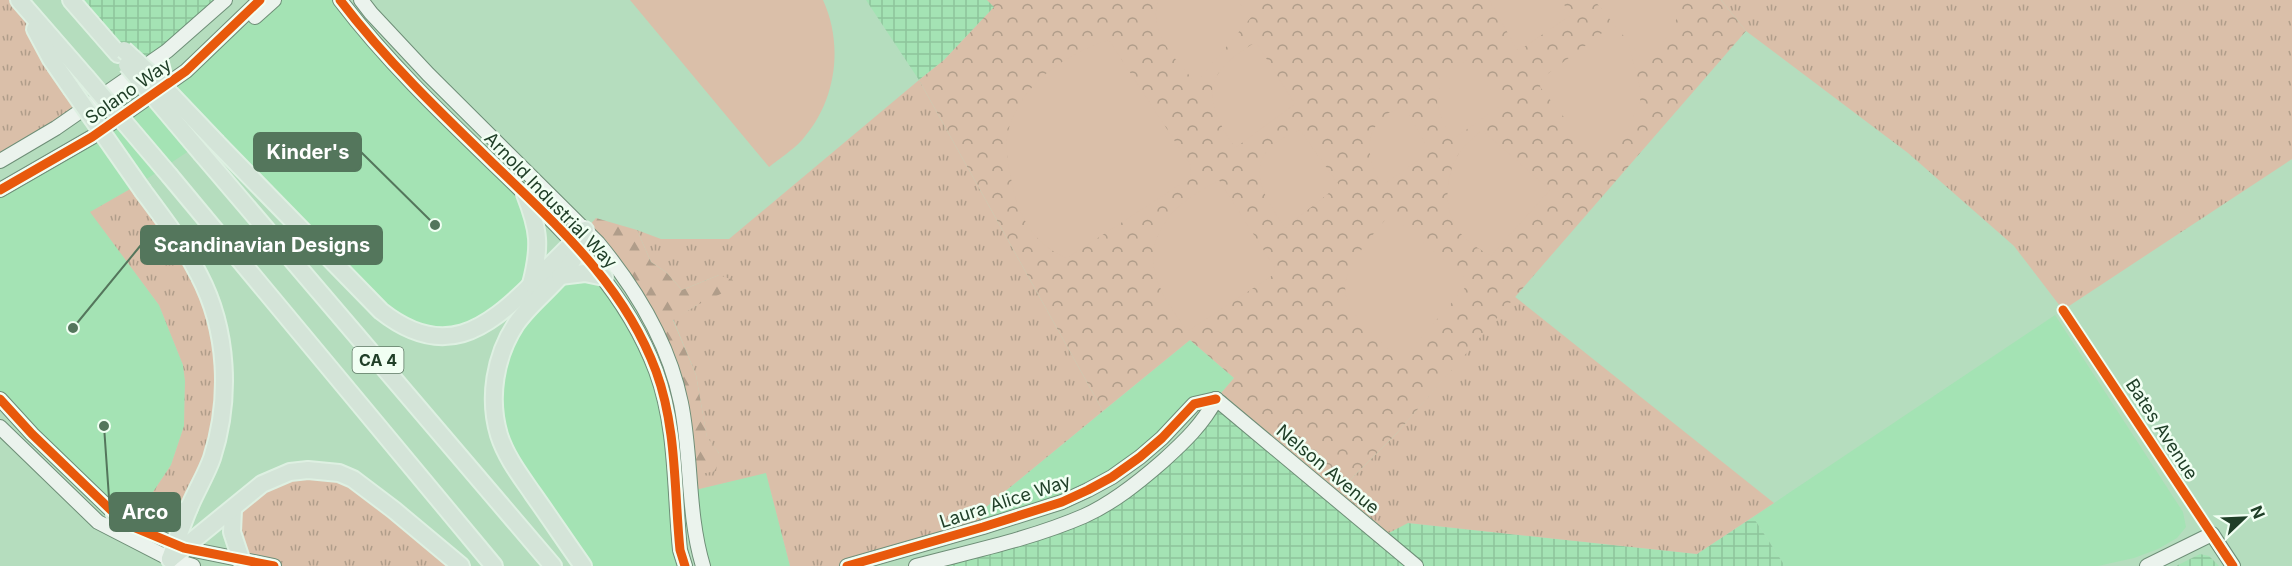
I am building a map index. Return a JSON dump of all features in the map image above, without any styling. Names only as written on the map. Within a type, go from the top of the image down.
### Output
[{"type":"highway","name":"CA 4","points":[[71,0],[121,52],[202,154],[553,566]]},
{"type":"highway","name":"CA 4","points":[[20,1],[170,176],[494,566]]},
{"type":"highway","points":[[20,1],[51,59],[185,249],[201,277],[215,317],[225,392],[222,418],[211,459],[189,508],[176,551]]},
{"type":"highway","points":[[121,52],[159,82],[369,298],[399,324],[420,334],[454,335],[472,330],[494,319],[576,247]]},
{"type":"highway","points":[[525,194],[536,223],[539,247],[531,285]]},
{"type":"highway","points":[[583,566],[510,461],[499,435],[494,408],[495,378],[505,346],[516,324],[561,276],[585,230]]},
{"type":"highway","points":[[561,276],[585,273],[604,277]]},
{"type":"highway","points":[[176,551],[262,484],[282,474],[308,470],[339,473],[353,479],[461,566]]},
{"type":"highway","points":[[115,514],[133,522],[153,524],[172,519],[189,508]]},
{"type":"highway","points":[[233,508],[232,532],[242,559]]},
{"type":"street","name":"Solano Way","points":[[0,161],[56,128],[138,72],[182,40],[225,0]]},
{"type":"street","name":"Solano Way","points":[[0,190],[92,137],[186,71],[260,0]]},
{"type":"street","points":[[212,46],[226,43],[274,0]]},
{"type":"street","name":"Arnold Industrial Way","points":[[340,0],[416,88],[525,194],[604,277],[624,304],[657,373],[669,420],[679,540],[685,566]]},
{"type":"street","name":"Arnold Industrial Way","points":[[361,0],[428,74],[585,230],[616,265],[646,311],[669,360],[681,403],[691,503],[698,550],[703,566]]},
{"type":"street","name":"Bates Avenue","points":[[2063,310],[2233,566]]},
{"type":"street","points":[[0,399],[32,434],[115,514],[176,551],[193,566]]},
{"type":"street","name":"Laura Alice Way","points":[[847,566],[983,527],[1079,494],[1112,477],[1140,457],[1162,438],[1194,404],[1216,399]]},
{"type":"street","name":"Laura Alice Way","points":[[916,566],[1048,530],[1085,515],[1131,488],[1181,446],[1207,418],[1216,399]]},
{"type":"street","name":"Nelson Avenue","points":[[1216,399],[1416,566]]},
{"type":"street","points":[[0,428],[98,522],[176,551],[242,559],[274,566]]},
{"type":"street","points":[[2147,566],[2212,534]]},
{"type":"shaded area","points":[[71,0],[225,0],[135,74]]},
{"type":"shaded area","points":[[274,0],[340,0],[525,194],[536,223],[531,284],[454,335],[399,324],[210,137],[139,184],[91,212],[159,305],[183,365],[184,426],[171,465],[133,522],[0,399],[0,190],[22,179],[212,46],[226,43]]},
{"type":"shaded area","points":[[866,0],[987,0],[995,6],[944,60],[919,80]]},
{"type":"shaded area","points":[[560,276],[604,277],[657,373],[685,566],[583,566],[499,435],[505,346]]},
{"type":"shaded area","points":[[2055,315],[2183,512],[2186,527],[2177,538],[2158,549],[2134,558],[2098,566],[1785,566],[1753,517]]},
{"type":"shaded area","points":[[1190,340],[1234,378],[1216,399],[1194,404],[1112,477],[983,527],[980,512]]},
{"type":"shaded area","points":[[1216,399],[1408,523],[1697,554],[1753,517],[1785,566],[916,566],[1048,529],[1131,488]]},
{"type":"shaded area","points":[[766,472],[790,566],[703,566],[691,491]]},
{"type":"shaded area","points":[[2200,554],[2209,556],[2219,566],[2176,566]]},
{"type":"green space","points":[[0,0],[19,0],[87,111],[0,161]]},
{"type":"green space","points":[[630,0],[823,0],[830,18],[835,54],[829,91],[814,125],[791,151],[769,167]]},
{"type":"green space","points":[[987,0],[1721,0],[1746,31],[1397,433],[1333,497],[1216,399],[1234,378],[1190,340],[1103,411],[919,80],[944,60],[994,7]]},
{"type":"green space","points":[[1158,0],[1236,0],[1253,15],[1196,83],[1160,35],[1156,12]]},
{"type":"green space","points":[[1489,0],[1561,0],[1571,15],[1518,51]]},
{"type":"green space","points":[[1594,0],[1682,0],[1669,34],[1645,62]]},
{"type":"green space","points":[[1721,0],[2292,0],[2292,159],[2063,310],[2014,246],[1908,153],[1746,31]]},
{"type":"green space","points":[[1610,27],[1629,45],[1641,91],[1640,102],[1628,128],[1597,159],[1540,87],[1542,78]]},
{"type":"green space","points":[[1109,40],[1191,166],[1190,178],[1067,258],[1039,240],[1021,213],[1009,169],[1007,136],[1015,112],[1035,84],[1048,72],[1077,53]]},
{"type":"green space","points":[[1256,42],[1295,104],[1235,148],[1216,114],[1212,100],[1212,88],[1225,65]]},
{"type":"green space","points":[[1468,59],[1502,105],[1453,139],[1440,115],[1437,104],[1438,94],[1447,76]]},
{"type":"green space","points":[[919,80],[1103,411],[980,512],[983,527],[847,566],[790,566],[766,473],[691,491],[690,476],[719,453],[707,438],[696,375],[673,319],[697,305],[719,275],[682,290],[666,272],[651,262],[637,230],[661,239],[729,239]]},
{"type":"green space","points":[[1404,106],[1430,152],[1383,185],[1371,160],[1372,133],[1384,116]]},
{"type":"green space","points":[[1300,130],[1339,185],[1285,228],[1261,185],[1260,172],[1262,160],[1269,149],[1281,139]]},
{"type":"green space","points":[[1482,130],[1550,190],[1491,256],[1464,237],[1451,218],[1448,206],[1448,182],[1455,160],[1461,150]]},
{"type":"green space","points":[[1219,180],[1275,268],[1273,275],[1188,331],[1165,298],[1158,282],[1154,266],[1154,250],[1158,234],[1168,218],[1188,199]]},
{"type":"green space","points":[[139,184],[201,277],[225,392],[189,508],[133,522],[171,465],[184,426],[185,381],[183,365],[159,305],[90,212]]},
{"type":"green space","points":[[1390,214],[1470,282],[1401,360],[1360,321],[1345,291],[1347,276],[1355,259]]},
{"type":"green space","points":[[596,218],[637,230],[651,262],[666,272],[682,290],[719,275],[733,280],[729,290],[697,305],[673,320],[696,375],[707,437],[719,453],[716,471],[690,476],[681,403],[646,311],[585,230]]},
{"type":"green space","points":[[1514,296],[1774,503],[1697,554],[1408,523],[1381,537],[1333,497],[1397,433]]},
{"type":"green space","points":[[339,473],[461,566],[274,566],[241,559],[233,509],[262,484]]},
{"type":"cycle path","points":[[0,190],[92,137],[186,71],[260,0]]},
{"type":"cycle path","points":[[340,0],[418,89],[570,239],[610,287],[628,313],[656,371],[668,415],[674,460],[680,550],[685,566]]},
{"type":"cycle path","points":[[2063,310],[2233,566]]},
{"type":"cycle path","points":[[0,399],[32,434],[115,514],[131,526],[184,548],[274,566]]},
{"type":"cycle path","points":[[847,566],[1062,502],[1112,477],[1140,457],[1162,438],[1194,404],[1216,399]]},
{"type":"place","name":"Kinder's","points":[[435,225]]},
{"type":"place","name":"Scandinavian Designs","points":[[73,328]]},
{"type":"place","name":"Arco","points":[[104,426]]}]
